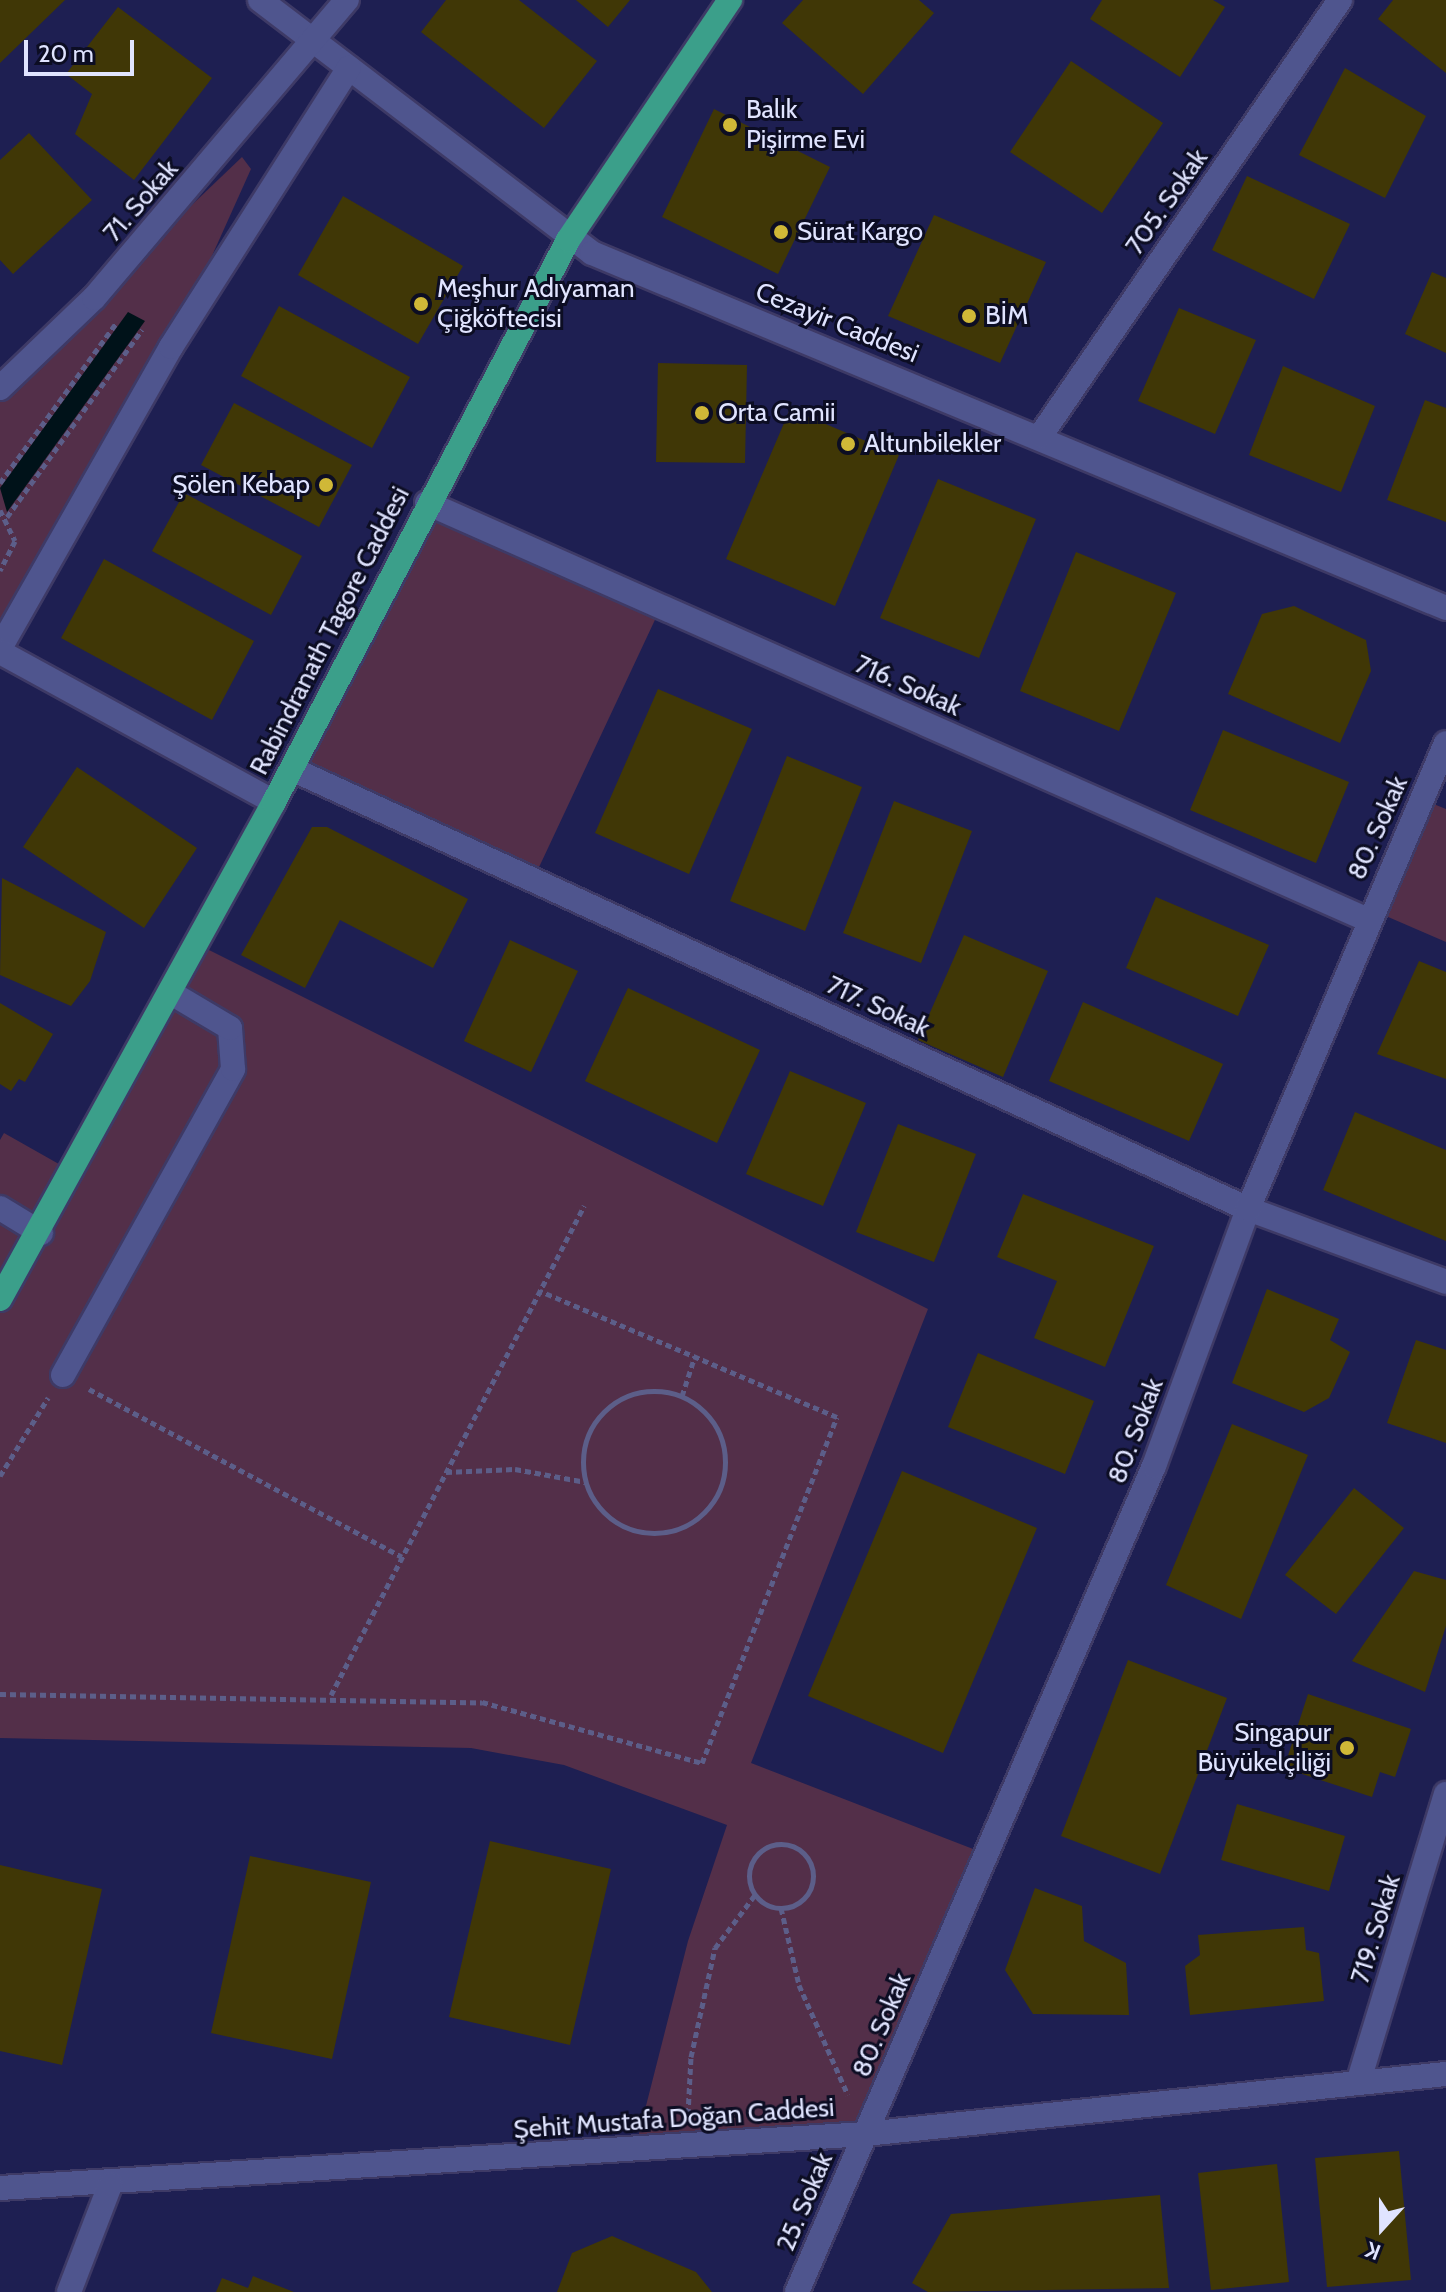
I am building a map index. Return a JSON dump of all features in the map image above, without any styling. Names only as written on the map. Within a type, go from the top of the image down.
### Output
[{"type":"main road","name":"Rabindranath Tagore Caddesi","points":[[0,1299],[41,1233],[292,769],[427,503],[568,240],[730,0]]},
{"type":"street","name":"Cezayir Caddesi","points":[[260,0],[568,240],[1041,435],[1446,608]]},
{"type":"street","name":"71. Sokak","points":[[0,388],[94,298],[316,41],[347,0]]},
{"type":"street","name":"705. Sokak","points":[[1041,435],[1340,0]]},
{"type":"street","points":[[274,802],[0,650],[171,347],[349,68]]},
{"type":"street","name":"716. Sokak","points":[[427,503],[1368,920]]},
{"type":"street","name":"80. Sokak","points":[[865,2134],[1154,1466],[1248,1209],[1368,920],[1446,743]]},
{"type":"street","name":"717. Sokak","points":[[292,769],[1248,1209],[1446,1282]]},
{"type":"street","points":[[63,1375],[233,1069],[230,1028],[171,993]]},
{"type":"street","points":[[0,1208],[41,1233]]},
{"type":"street","name":"719. Sokak","points":[[1359,2080],[1446,1794]]},
{"type":"street","name":"Şehit Mustafa Doğan Caddesi","points":[[0,2188],[110,2185],[865,2134],[1359,2080],[1446,2074]]},
{"type":"street","name":"25. Sokak","points":[[797,2292],[865,2134]]},
{"type":"street","points":[[69,2292],[110,2185]]},
{"type":"path","points":[[0,483],[120,319]]},
{"type":"path","points":[[7,517],[149,319]]},
{"type":"path","points":[[0,510],[7,517],[15,541],[0,570]]},
{"type":"path","points":[[331,1695],[584,1206]]},
{"type":"path","points":[[0,1694],[331,1695],[482,1702],[702,1763],[837,1417],[540,1291]]},
{"type":"path","points":[[682,1396],[695,1356]]},
{"type":"path","points":[[0,1476],[63,1375],[402,1557]]},
{"type":"path","points":[[637,1392],[682,1396],[703,1409],[726,1451],[716,1498],[701,1517],[680,1529],[632,1530],[610,1518],[587,1483],[583,1456],[599,1416],[637,1392]]},
{"type":"path","points":[[446,1472],[515,1469],[587,1483]]},
{"type":"path","points":[[772,1845],[793,1845],[810,1860],[813,1881],[802,1900],[781,1908],[755,1895],[749,1875],[755,1856],[772,1845]]},
{"type":"path","points":[[686,2146],[691,2057],[715,1948],[755,1895]]},
{"type":"path","points":[[781,1908],[799,1985],[865,2134]]},
{"type":"shaded area","points":[[242,157],[251,169],[171,347],[0,648],[0,388]]},
{"type":"shaded area","points":[[128,312],[145,321],[7,512],[0,488]]},
{"type":"shaded area","points":[[427,503],[661,607],[533,880],[291,768]]},
{"type":"shaded area","points":[[1421,799],[1446,809],[1446,942],[1372,910]]},
{"type":"shaded area","points":[[197,944],[928,1309],[751,1763],[986,1854],[865,2134],[635,2149],[688,1941],[727,1825],[564,1765],[471,1748],[0,1738],[0,1140],[4,1133],[73,1172]]},
{"type":"building","points":[[0,0],[65,0],[0,63]]},
{"type":"building","points":[[446,0],[519,0],[597,61],[544,128],[421,32]]},
{"type":"building","points":[[576,0],[630,0],[608,27]]},
{"type":"building","points":[[803,0],[919,0],[934,13],[863,94],[782,23]]},
{"type":"building","points":[[1102,0],[1213,0],[1225,7],[1180,77],[1090,19]]},
{"type":"building","points":[[1393,0],[1446,0],[1446,73],[1378,19]]},
{"type":"building","points":[[118,7],[212,78],[134,180],[75,134],[92,94],[66,74]]},
{"type":"building","points":[[1071,61],[1163,123],[1102,213],[1010,152]]},
{"type":"building","points":[[1345,68],[1426,116],[1385,198],[1299,155]]},
{"type":"building","points":[[714,109],[830,167],[778,274],[662,217]]},
{"type":"building","points":[[29,133],[92,200],[13,274],[0,260],[0,160]]},
{"type":"building","points":[[1247,176],[1350,224],[1314,299],[1212,250]]},
{"type":"building","points":[[343,196],[463,266],[418,344],[298,275]]},
{"type":"building","points":[[934,215],[1046,262],[1000,363],[888,316]]},
{"type":"building","points":[[1432,272],[1446,278],[1446,353],[1405,334]]},
{"type":"building","points":[[279,306],[410,377],[372,448],[241,376]]},
{"type":"building","points":[[1179,308],[1256,340],[1215,434],[1138,401]]},
{"type":"building","name":"Orta Camii","points":[[658,363],[747,365],[745,463],[656,462]]},
{"type":"building","points":[[1283,366],[1375,406],[1341,492],[1249,455]]},
{"type":"building","points":[[1425,400],[1446,408],[1446,522],[1387,500]]},
{"type":"building","points":[[234,403],[352,465],[319,527],[201,465]]},
{"type":"building","points":[[790,409],[899,455],[835,606],[726,559]]},
{"type":"building","points":[[938,479],[1036,519],[979,658],[880,618]]},
{"type":"building","points":[[184,493],[302,556],[271,615],[152,551]]},
{"type":"building","points":[[1076,552],[1176,593],[1119,731],[1020,691]]},
{"type":"building","points":[[104,559],[254,641],[212,720],[61,638]]},
{"type":"building","points":[[1294,606],[1366,640],[1371,671],[1340,743],[1228,694],[1262,614]]},
{"type":"building","points":[[658,689],[752,729],[689,874],[595,833]]},
{"type":"building","points":[[1223,730],[1349,782],[1316,863],[1190,810]]},
{"type":"building","points":[[787,756],[862,787],[805,931],[730,901]]},
{"type":"building","points":[[77,767],[197,848],[144,928],[23,847]]},
{"type":"building","points":[[894,801],[972,831],[921,963],[843,933]]},
{"type":"building","points":[[312,827],[327,827],[468,899],[433,968],[340,920],[305,988],[241,955]]},
{"type":"building","points":[[2,878],[106,932],[90,981],[71,1006],[0,975]]},
{"type":"building","points":[[1156,897],[1269,945],[1238,1016],[1126,968]]},
{"type":"building","points":[[964,935],[1048,971],[1003,1077],[918,1040]]},
{"type":"building","points":[[510,940],[578,971],[531,1072],[464,1041]]},
{"type":"building","points":[[1419,961],[1446,972],[1446,1079],[1377,1054]]},
{"type":"building","points":[[628,988],[760,1050],[717,1143],[585,1081]]},
{"type":"building","points":[[1083,1002],[1223,1064],[1189,1141],[1049,1081]]},
{"type":"building","points":[[0,1003],[53,1034],[25,1082],[19,1079],[11,1091],[0,1084]]},
{"type":"building","points":[[790,1071],[866,1103],[823,1206],[746,1174]]},
{"type":"building","points":[[1355,1112],[1446,1150],[1446,1241],[1323,1190]]},
{"type":"building","points":[[898,1124],[976,1154],[934,1262],[856,1232]]},
{"type":"building","points":[[1023,1194],[1154,1246],[1105,1367],[1034,1338],[1057,1281],[997,1257]]},
{"type":"building","points":[[1267,1289],[1339,1319],[1330,1340],[1350,1352],[1329,1398],[1304,1412],[1232,1383]]},
{"type":"building","points":[[1416,1340],[1446,1350],[1446,1443],[1387,1423]]},
{"type":"building","points":[[978,1353],[1094,1401],[1065,1474],[948,1427]]},
{"type":"building","points":[[1232,1424],[1308,1455],[1241,1619],[1166,1585]]},
{"type":"building","points":[[902,1471],[1037,1528],[943,1753],[808,1696]]},
{"type":"building","points":[[1354,1488],[1404,1528],[1336,1614],[1285,1575]]},
{"type":"building","points":[[1414,1571],[1446,1580],[1446,1626],[1425,1692],[1352,1661]]},
{"type":"building","points":[[1128,1660],[1227,1698],[1160,1874],[1061,1836]]},
{"type":"building","name":"Singapur Büyükelçiliği","points":[[1308,1694],[1411,1729],[1395,1777],[1380,1772],[1372,1797],[1284,1768]]},
{"type":"building","points":[[1237,1804],[1345,1836],[1329,1891],[1221,1860]]},
{"type":"building","points":[[490,1841],[611,1869],[570,2045],[449,2017]]},
{"type":"building","points":[[250,1856],[371,1882],[332,2059],[211,2033]]},
{"type":"building","points":[[0,1865],[102,1889],[62,2065],[0,2051]]},
{"type":"building","points":[[1035,1888],[1082,1906],[1084,1941],[1126,1963],[1129,2015],[1033,2014],[1005,1970]]},
{"type":"building","points":[[1304,1927],[1306,1950],[1319,1953],[1324,2001],[1190,2015],[1185,1966],[1200,1955],[1198,1935]]},
{"type":"building","points":[[1399,2151],[1411,2280],[1327,2287],[1315,2158]]},
{"type":"building","points":[[1277,2164],[1289,2282],[1211,2290],[1198,2173]]},
{"type":"building","points":[[1160,2195],[1169,2288],[928,2292],[912,2283],[951,2214]]},
{"type":"building","points":[[612,2236],[696,2272],[712,2292],[557,2292],[572,2253]]},
{"type":"building","points":[[253,2276],[294,2292],[216,2292],[222,2278],[248,2288]]},
{"type":"place","name":"Balık Pişirme Evi","points":[[730,125]]},
{"type":"place","name":"Sürat Kargo","points":[[781,232]]},
{"type":"place","name":"Meşhur Adıyaman Çiğköftecisi","points":[[421,304]]},
{"type":"place","name":"BİM","points":[[969,316]]},
{"type":"place","name":"Orta Camii","points":[[702,413]]},
{"type":"place","name":"Altunbilekler","points":[[848,444]]},
{"type":"place","name":"Şölen Kebap","points":[[326,485]]},
{"type":"place","name":"Singapur Büyükelçiliği","points":[[1347,1748]]}]
